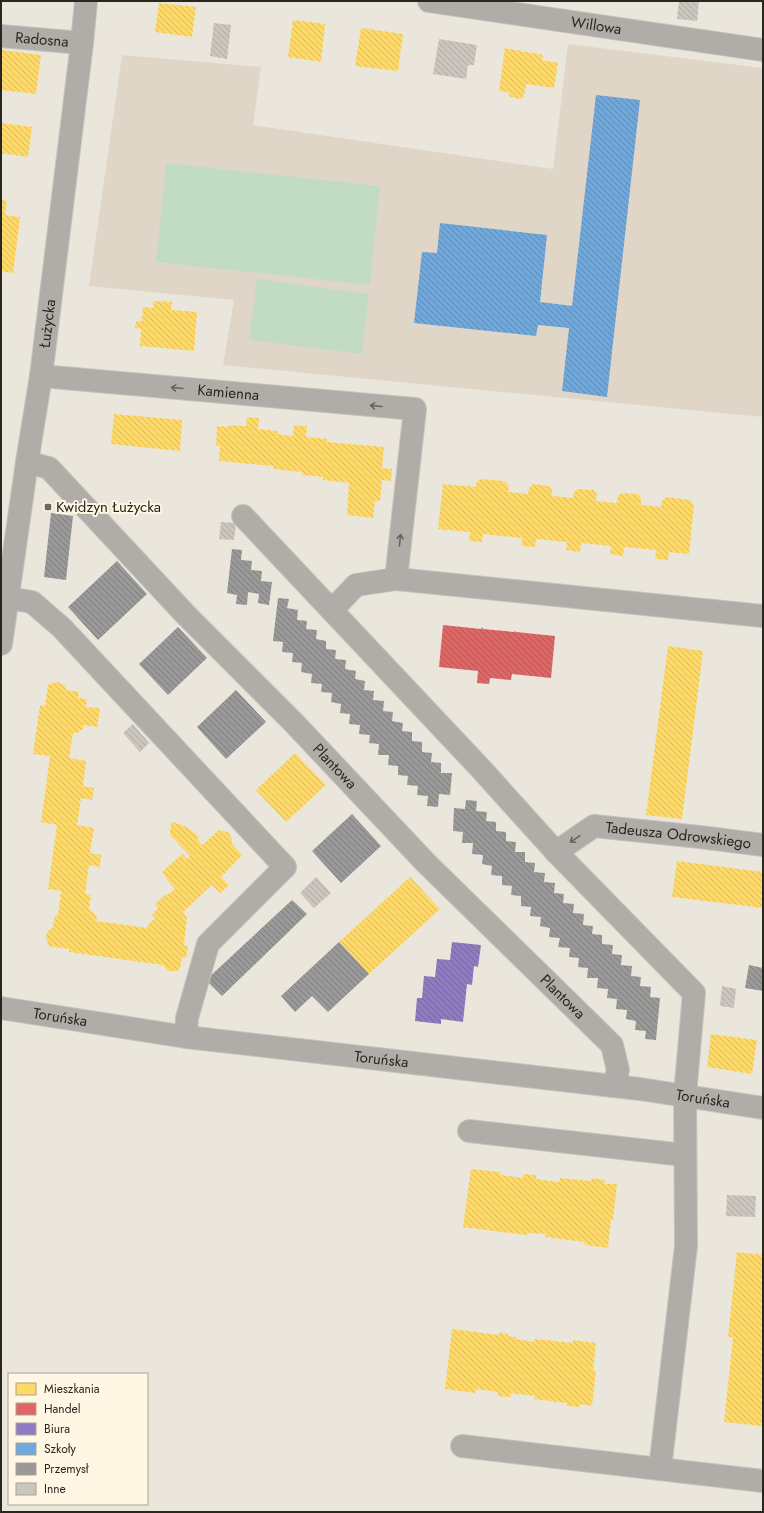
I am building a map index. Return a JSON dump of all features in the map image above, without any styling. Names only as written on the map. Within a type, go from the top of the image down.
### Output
[{"type":"street","name":"Łużycka","points":[[1,644],[41,376],[86,1]]},
{"type":"street","name":"Willowa","points":[[430,1],[763,50]]},
{"type":"street","name":"Radosna","points":[[1,36],[82,43]]},
{"type":"street","name":"Kamienna","points":[[41,376],[415,409],[396,579]]},
{"type":"street","name":"Plantowa","points":[[27,462],[49,468],[182,611],[283,712],[426,863],[612,1045],[618,1070],[614,1086]]},
{"type":"street","points":[[243,516],[482,770],[556,852],[694,993],[685,1095],[684,1155],[686,1246],[660,1469]]},
{"type":"street","points":[[332,610],[356,585],[396,579],[763,616]]},
{"type":"street","points":[[8,598],[32,602],[62,628],[285,867],[208,944],[188,1018],[186,1037]]},
{"type":"street","name":"Tadeusza Odrowskiego","points":[[556,852],[594,826],[763,845]]},
{"type":"street","name":"Toruńska","points":[[1,1008],[186,1037],[614,1086],[685,1095],[763,1108]]},
{"type":"street","points":[[469,1131],[684,1155]]},
{"type":"street","points":[[462,1446],[763,1481]]},
{"type":"shaded area","points":[[568,44],[763,68],[763,417],[223,365],[234,300],[89,286],[122,55],[261,67],[253,125],[553,169]]},
{"type":"green space","points":[[166,163],[380,186],[370,285],[156,262]]},
{"type":"green space","points":[[257,279],[369,294],[362,354],[249,340]]},
{"type":"building: Mieszkania","points":[[159,3],[196,7],[192,37],[155,32]]},
{"type":"building: Mieszkania","points":[[293,20],[325,24],[321,62],[288,57]]},
{"type":"building: Mieszkania","points":[[361,28],[403,34],[398,71],[355,66]]},
{"type":"building: Mieszkania","points":[[505,48],[543,55],[542,60],[558,63],[554,88],[526,84],[524,96],[521,99],[510,97],[508,92],[499,91]]},
{"type":"building: Mieszkania","points":[[2,50],[41,55],[36,94],[1,90]]},
{"type":"building: Mieszkania","points":[[1,123],[32,127],[28,157],[1,153]]},
{"type":"building: Mieszkania","points":[[1,200],[7,201],[5,215],[20,217],[13,273],[1,271]]},
{"type":"building: Mieszkania","points":[[154,301],[172,302],[171,310],[197,312],[194,351],[140,346],[141,329],[135,328],[136,321],[142,321],[143,307],[153,308]]},
{"type":"building: Mieszkania","points":[[114,414],[182,420],[180,451],[111,444]]},
{"type":"building: Mieszkania","points":[[247,417],[259,418],[258,429],[277,431],[277,434],[293,436],[294,425],[307,426],[306,437],[327,439],[327,442],[384,447],[382,468],[392,469],[391,481],[382,480],[380,501],[375,501],[373,518],[347,515],[349,483],[323,480],[323,477],[302,475],[302,472],[273,469],[273,466],[219,461],[220,446],[216,445],[217,426],[246,426]]},
{"type":"building: Mieszkania","points":[[480,479],[505,481],[509,486],[508,492],[528,494],[529,488],[533,484],[549,486],[552,489],[552,496],[573,498],[574,492],[578,489],[593,490],[597,494],[596,501],[617,503],[618,496],[622,493],[638,494],[641,498],[641,505],[661,507],[662,501],[666,497],[690,500],[694,505],[689,554],[669,552],[668,560],[655,559],[656,550],[624,547],[623,556],[610,554],[611,546],[581,543],[580,552],[566,550],[567,542],[536,539],[535,547],[522,546],[522,538],[483,534],[482,542],[469,541],[470,532],[438,529],[443,484],[476,487],[476,483]]},
{"type":"building: Mieszkania","points":[[668,646],[703,651],[682,819],[646,815]]},
{"type":"building: Mieszkania","points":[[58,682],[65,686],[66,690],[79,692],[78,698],[87,699],[86,707],[100,708],[97,727],[83,725],[83,729],[77,733],[73,733],[69,758],[86,761],[83,786],[94,788],[92,800],[81,798],[77,825],[94,828],[90,853],[101,855],[100,867],[89,865],[85,894],[91,895],[89,910],[92,911],[97,917],[96,921],[147,928],[155,918],[152,915],[158,908],[155,904],[166,894],[167,895],[175,889],[162,872],[182,854],[187,859],[190,856],[170,835],[171,822],[180,824],[191,830],[199,837],[197,839],[202,845],[219,830],[228,832],[232,839],[232,844],[242,855],[221,877],[229,885],[225,889],[220,893],[212,885],[183,912],[187,917],[184,945],[188,946],[186,958],[182,957],[180,968],[177,971],[168,971],[163,965],[69,952],[69,949],[49,946],[46,936],[48,931],[53,927],[55,915],[58,916],[61,891],[48,889],[57,825],[41,822],[50,756],[33,754],[40,705],[45,706],[48,685]]},
{"type":"building: Mieszkania","points":[[295,753],[326,785],[286,822],[256,790]]},
{"type":"building: Mieszkania","points":[[677,861],[763,872],[763,908],[672,897]]},
{"type":"building: Mieszkania","points":[[410,877],[440,909],[369,974],[339,942]]},
{"type":"building: Mieszkania","points":[[711,1034],[757,1040],[752,1074],[707,1067]]},
{"type":"building: Mieszkania","points":[[471,1169],[500,1172],[501,1175],[523,1178],[524,1174],[536,1175],[536,1179],[559,1182],[560,1178],[591,1181],[592,1178],[605,1180],[604,1184],[617,1184],[608,1248],[585,1245],[584,1242],[545,1237],[546,1234],[527,1233],[527,1235],[463,1227]]},
{"type":"building: Mieszkania","points":[[737,1252],[763,1255],[763,1426],[724,1422],[733,1337],[728,1337]]},
{"type":"building: Mieszkania","points":[[452,1329],[499,1335],[499,1332],[508,1334],[508,1336],[516,1337],[516,1339],[534,1342],[535,1339],[573,1343],[573,1340],[596,1343],[593,1370],[596,1371],[592,1406],[580,1404],[579,1407],[566,1406],[567,1403],[534,1399],[535,1396],[511,1393],[511,1397],[497,1396],[498,1392],[476,1389],[475,1393],[445,1389]]},
{"type":"building: Handel","points":[[443,625],[481,629],[482,627],[483,629],[516,631],[555,636],[551,678],[512,674],[511,680],[490,678],[489,684],[477,683],[478,671],[439,667]]},
{"type":"building: Biura","points":[[452,942],[481,945],[478,967],[474,966],[472,985],[467,984],[463,1022],[441,1019],[441,1024],[415,1021],[417,998],[422,998],[424,976],[435,977],[437,959],[450,960]]},
{"type":"building: Szkoły","points":[[596,95],[640,100],[607,397],[562,391],[569,328],[538,325],[536,336],[414,323],[422,252],[437,253],[440,223],[547,235],[540,302],[572,306]]},
{"type":"building: Przemysł","points":[[51,513],[73,516],[66,580],[44,577]]},
{"type":"building: Przemysł","points":[[232,549],[242,550],[241,560],[252,561],[251,570],[262,571],[261,581],[272,582],[269,605],[258,603],[259,594],[248,592],[247,605],[236,604],[237,595],[227,593]]},
{"type":"building: Przemysł","points":[[117,561],[147,594],[98,640],[68,607]]},
{"type":"building: Przemysł","points":[[278,598],[289,599],[287,608],[298,610],[297,620],[307,621],[306,629],[317,630],[316,639],[326,641],[326,649],[336,650],[335,659],[346,660],[345,669],[356,671],[355,679],[365,681],[364,690],[374,691],[373,700],[384,701],[383,711],[393,712],[392,721],[403,723],[402,731],[412,732],[412,741],[422,742],[422,752],[432,753],[431,762],[441,763],[441,773],[452,773],[450,795],[439,794],[438,807],[427,806],[428,796],[417,795],[418,786],[407,785],[408,776],[398,775],[398,766],[388,765],[389,755],[378,755],[379,744],[369,743],[370,735],[359,734],[360,725],[349,724],[350,714],[340,713],[341,704],[331,702],[332,693],[321,692],[322,684],[311,683],[312,674],[301,672],[302,663],[292,662],[293,653],[282,652],[283,642],[273,641]]},
{"type":"building: Przemysł","points":[[178,627],[207,658],[168,695],[139,664]]},
{"type":"building: Przemysł","points":[[236,690],[266,722],[226,759],[197,727]]},
{"type":"building: Przemysł","points":[[466,800],[477,801],[476,811],[487,812],[486,821],[496,822],[496,831],[506,832],[506,841],[516,842],[515,852],[525,852],[525,862],[535,863],[534,872],[545,873],[544,882],[555,883],[554,893],[564,894],[563,903],[574,904],[573,913],[584,914],[583,925],[593,926],[592,934],[602,935],[602,944],[613,945],[612,954],[622,955],[621,965],[632,966],[631,976],[641,977],[640,986],[651,987],[650,997],[660,998],[656,1040],[645,1039],[646,1031],[635,1030],[636,1021],[626,1019],[627,1010],[616,1009],[617,999],[607,998],[608,989],[597,988],[598,978],[587,978],[588,968],[578,967],[579,958],[569,957],[570,948],[558,947],[560,938],[549,937],[550,928],[540,926],[541,917],[530,916],[531,907],[521,906],[521,896],[511,895],[512,886],[502,885],[502,876],[491,875],[492,866],[482,864],[483,855],[472,854],[473,843],[462,843],[463,832],[453,831],[454,808],[465,809]]},
{"type":"building: Przemysł","points":[[352,814],[381,846],[341,883],[312,851]]},
{"type":"building: Przemysł","points":[[292,900],[307,914],[222,996],[206,980]]},
{"type":"building: Przemysł","points":[[339,942],[369,974],[328,1012],[312,996],[295,1012],[281,996]]},
{"type":"building: Przemysł","points":[[749,965],[763,968],[763,991],[745,988]]},
{"type":"building: Inne","points":[[679,1],[699,1],[697,21],[677,19]]},
{"type":"building: Inne","points":[[214,23],[231,25],[227,59],[210,56]]},
{"type":"building: Inne","points":[[439,39],[477,45],[474,65],[468,65],[466,79],[433,74]]},
{"type":"building: Inne","points":[[221,522],[236,523],[234,540],[219,539]]},
{"type":"building: Inne","points":[[133,724],[149,743],[140,752],[123,733]]},
{"type":"building: Inne","points":[[316,877],[331,893],[314,908],[300,893]]},
{"type":"building: Inne","points":[[722,986],[736,989],[734,1008],[720,1006]]},
{"type":"building: Inne","points":[[727,1195],[756,1196],[755,1217],[726,1216]]},
{"type":"place","name":"Kwidzyn Łużycka","points":[[48,507]]}]
